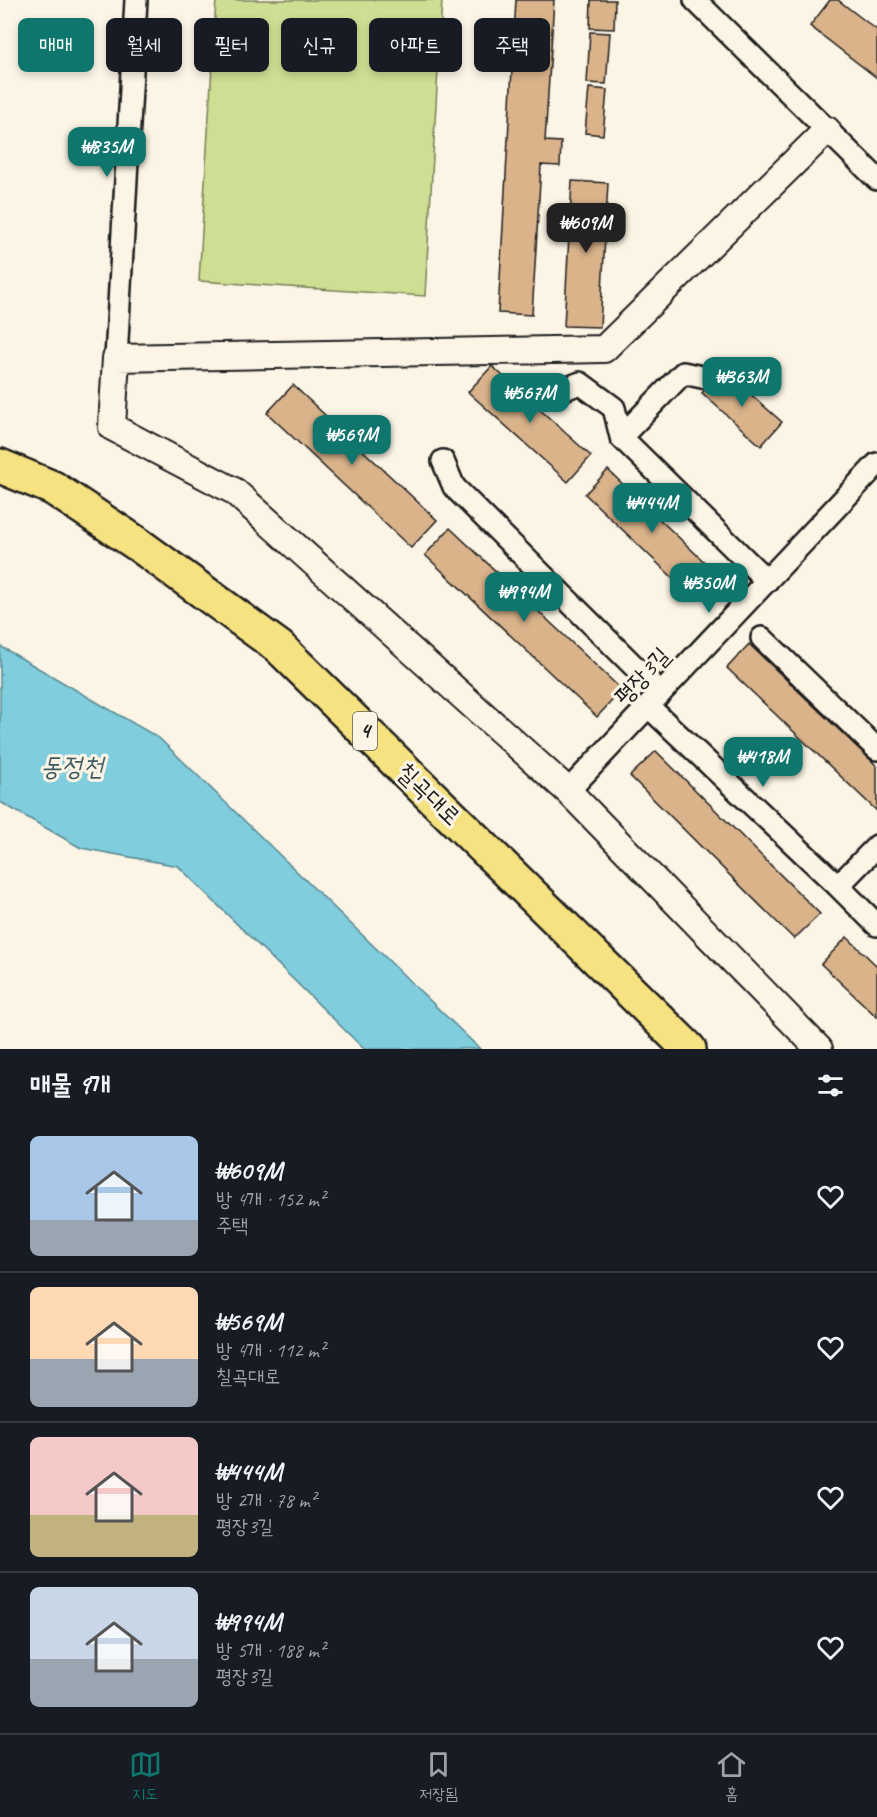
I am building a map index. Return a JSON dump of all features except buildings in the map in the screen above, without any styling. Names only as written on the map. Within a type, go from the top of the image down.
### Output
[{"type":"main road","name":"칠곡대로","points":[[0,466],[53,488],[139,545],[279,647],[689,1049]]},
{"type":"street","points":[[136,0],[112,427],[234,491],[568,791],[819,1049]]},
{"type":"street","points":[[695,0],[877,179]]},
{"type":"street","points":[[116,358],[604,349],[827,130]]},
{"type":"street","points":[[621,437],[683,373],[702,377]]},
{"type":"street","points":[[552,394],[580,383],[614,408],[621,437],[767,581]]},
{"type":"street","points":[[443,461],[454,487],[655,700],[877,925]]},
{"type":"street","name":"평장3길","points":[[568,791],[877,464]]},
{"type":"street","points":[[762,638],[877,749]]},
{"type":"street","points":[[838,886],[877,846]]},
{"type":"green space","points":[[216,0],[442,0],[441,18],[369,18],[369,72],[438,72],[425,296],[199,281],[212,72],[269,72],[269,18],[215,18]]},
{"type":"water","name":"동정천","points":[[0,646],[159,738],[480,1049],[364,1049],[178,866],[81,848],[0,802]]}]
